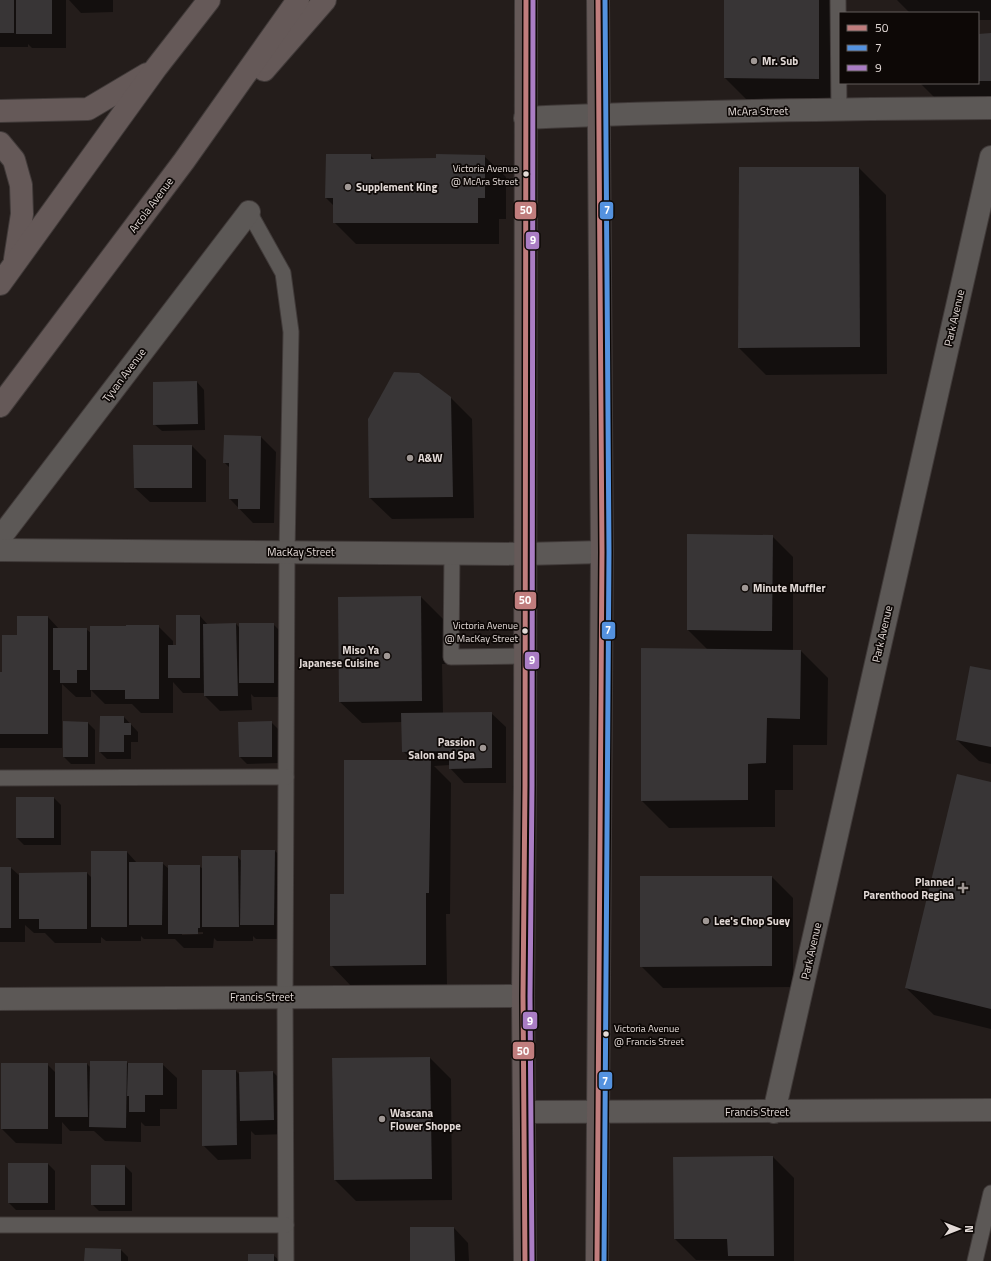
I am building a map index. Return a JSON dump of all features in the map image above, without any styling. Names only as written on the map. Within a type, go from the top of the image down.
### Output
[{"type":"main road","points":[[0,284],[156,68],[209,0]]},
{"type":"main road","name":"Arcola Avenue","points":[[0,406],[184,161],[298,0]]},
{"type":"main road","points":[[184,161],[324,0]]},
{"type":"main road","points":[[512,0],[525,67]]},
{"type":"main road","points":[[525,1261],[523,996],[526,0]]},
{"type":"main road","points":[[597,1261],[602,552],[598,0]]},
{"type":"main road","points":[[0,111],[88,109],[156,68]]},
{"type":"main road","points":[[0,143],[14,160],[21,185],[22,214],[15,264]]},
{"type":"street","name":"McAra Street","points":[[525,118],[599,114],[839,109],[991,108]]},
{"type":"street","name":"Park Avenue","points":[[774,1112],[991,157]]},
{"type":"street","name":"Tyvan Avenue","points":[[0,538],[249,212]]},
{"type":"street","name":"MacKay Street","points":[[0,550],[525,554],[602,552]]},
{"type":"street","name":"Francis Street","points":[[0,999],[523,996]]},
{"type":"street","name":"Francis Street","points":[[524,1112],[991,1110]]},
{"type":"lane","points":[[838,0],[839,109]]},
{"type":"lane","points":[[249,212],[282,273],[291,332],[287,552],[285,997],[286,1261]]},
{"type":"lane","points":[[452,553],[451,657],[525,656]]},
{"type":"lane","points":[[0,778],[286,777]]},
{"type":"lane","points":[[975,1261],[991,1192]]},
{"type":"lane","points":[[0,1225],[286,1225]]},
{"type":"building","points":[[0,0],[14,0],[14,33],[0,33]]},
{"type":"building","points":[[16,0],[52,0],[52,34],[16,34]]},
{"type":"building","points":[[724,0],[819,0],[819,79],[724,78]]},
{"type":"building","points":[[991,33],[991,81],[979,81],[979,34]]},
{"type":"building","points":[[326,154],[371,154],[371,159],[436,158],[436,154],[485,155],[485,198],[478,198],[478,223],[333,223],[333,198],[325,198]]},
{"type":"building","points":[[739,167],[859,167],[860,347],[738,348]]},
{"type":"building","name":"A&W","points":[[394,372],[419,373],[451,397],[453,497],[369,498],[368,419]]},
{"type":"building","points":[[197,381],[198,424],[153,425],[153,382]]},
{"type":"building","points":[[224,435],[261,436],[260,509],[238,509],[238,499],[229,499],[229,463],[223,463]]},
{"type":"building","points":[[133,445],[192,445],[192,488],[134,488]]},
{"type":"building","points":[[687,534],[773,535],[772,631],[687,630]]},
{"type":"building","points":[[421,596],[422,701],[339,702],[338,597]]},
{"type":"building","points":[[176,615],[200,615],[200,678],[168,678],[168,645],[176,645]]},
{"type":"building","points":[[17,616],[48,616],[48,734],[0,734],[0,672],[2,672],[2,635],[17,635]]},
{"type":"building","points":[[236,623],[238,696],[204,696],[203,624]]},
{"type":"building","points":[[239,623],[274,623],[274,683],[239,683]]},
{"type":"building","points":[[159,625],[159,699],[125,699],[125,690],[90,690],[90,626]]},
{"type":"building","points":[[53,628],[87,628],[87,670],[77,670],[77,683],[60,683],[60,670],[53,670]]},
{"type":"building","points":[[641,648],[801,650],[800,719],[767,718],[766,763],[748,764],[748,800],[641,801]]},
{"type":"building","points":[[970,666],[991,670],[991,747],[956,740]]},
{"type":"building","points":[[492,712],[492,768],[449,769],[449,751],[402,752],[401,713]]},
{"type":"building","points":[[100,716],[124,716],[124,723],[131,723],[131,735],[124,735],[124,752],[99,752]]},
{"type":"building","points":[[63,721],[88,722],[88,757],[63,757]]},
{"type":"building","points":[[272,721],[272,757],[239,757],[238,722]]},
{"type":"building","points":[[344,760],[431,760],[429,893],[426,893],[426,965],[330,966],[330,894],[344,894]]},
{"type":"building","points":[[957,774],[991,782],[991,1009],[905,988]]},
{"type":"building","points":[[16,797],[54,797],[54,838],[16,838]]},
{"type":"building","points":[[241,850],[275,850],[274,925],[240,925]]},
{"type":"building","points":[[91,851],[127,851],[127,927],[91,927]]},
{"type":"building","points":[[202,856],[238,856],[239,927],[202,927]]},
{"type":"building","points":[[129,862],[163,862],[162,925],[129,925]]},
{"type":"building","points":[[168,865],[200,865],[200,928],[198,928],[198,934],[168,934]]},
{"type":"building","points":[[0,867],[11,867],[11,928],[0,928]]},
{"type":"building","points":[[87,872],[87,929],[39,929],[39,919],[19,919],[19,873]]},
{"type":"building","name":"Lee's Chop Suey","points":[[640,876],[772,876],[772,966],[640,967]]},
{"type":"building","name":"Wascana Flower Shoppe","points":[[430,1057],[432,1179],[334,1180],[332,1058]]},
{"type":"building","points":[[90,1061],[127,1061],[126,1128],[89,1127]]},
{"type":"building","points":[[1,1063],[48,1063],[48,1129],[1,1129]]},
{"type":"building","points":[[55,1063],[87,1063],[88,1117],[55,1117]]},
{"type":"building","points":[[128,1063],[163,1063],[163,1095],[145,1095],[145,1112],[129,1112],[129,1096],[127,1096]]},
{"type":"building","points":[[202,1070],[236,1070],[237,1145],[202,1146]]},
{"type":"building","points":[[273,1071],[274,1120],[240,1121],[239,1072]]},
{"type":"building","points":[[773,1156],[774,1256],[728,1256],[727,1239],[674,1239],[673,1157]]},
{"type":"building","points":[[8,1163],[48,1163],[48,1203],[8,1203]]},
{"type":"building","points":[[91,1165],[125,1165],[125,1205],[91,1205]]},
{"type":"building","points":[[410,1227],[454,1227],[455,1261],[410,1261]]},
{"type":"building","points":[[85,1248],[121,1249],[121,1261],[84,1261]]},
{"type":"building","points":[[248,1254],[274,1254],[274,1261],[248,1261]]},
{"type":"transit line","name":"50","points":[[525,1261],[523,996],[525,786],[526,0]]},
{"type":"transit line","name":"9","points":[[532,1261],[530,996],[532,786],[533,0]]},
{"type":"transit line","name":"50","points":[[597,1261],[602,552],[598,0]]},
{"type":"transit line","name":"7","points":[[604,1261],[609,552],[605,0]]},
{"type":"place","name":"Mr. Sub","points":[[754,61]]},
{"type":"place","name":"Victoria Avenue @ McAra Street","points":[[526,174]]},
{"type":"place","name":"Supplement King","points":[[348,187]]},
{"type":"place","name":"A&W","points":[[410,458]]},
{"type":"place","name":"Minute Muffler","points":[[745,588]]},
{"type":"place","name":"Victoria Avenue @ MacKay Street","points":[[525,631]]},
{"type":"place","name":"Miso Ya Japanese Cuisine","points":[[387,656]]},
{"type":"place","name":"Passion Salon and Spa","points":[[483,748]]},
{"type":"place","name":"Planned Parenthood Regina","points":[[963,888]]},
{"type":"place","name":"Lee's Chop Suey","points":[[706,921]]},
{"type":"place","name":"Victoria Avenue @ Francis Street","points":[[606,1034]]},
{"type":"place","name":"Wascana Flower Shoppe","points":[[382,1119]]}]
